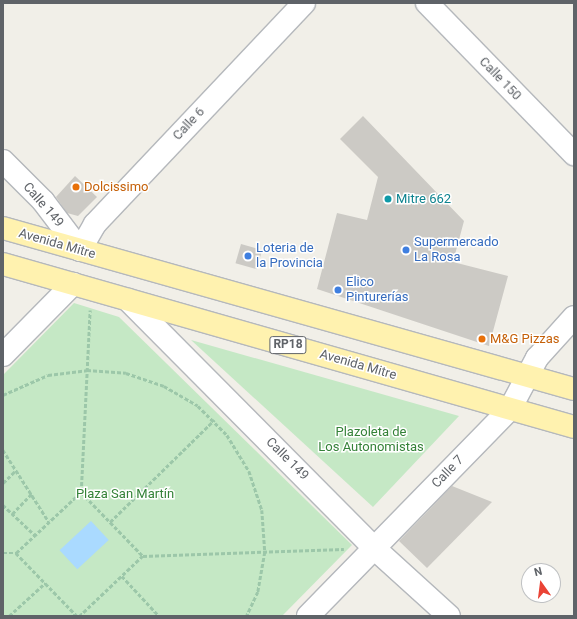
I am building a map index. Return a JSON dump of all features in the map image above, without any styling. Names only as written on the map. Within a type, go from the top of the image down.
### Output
[{"type":"main road","name":"Avenida Mitre","points":[[3,228],[574,389]]},
{"type":"main road","name":"Avenida Mitre","points":[[3,264],[574,427]]},
{"type":"street","name":"Calle 6","points":[[80,250],[95,224],[304,3]]},
{"type":"street","name":"Calle 150","points":[[427,3],[574,154]]},
{"type":"street","name":"Calle 149","points":[[3,162],[44,201],[80,250]]},
{"type":"street","points":[[3,355],[82,287]]},
{"type":"street","name":"Calle 149","points":[[128,300],[374,548],[449,616]]},
{"type":"street","name":"Calle 7","points":[[308,616],[510,409],[526,375],[537,358],[574,317]]},
{"type":"path","points":[[3,553],[16,553],[81,492],[87,370],[82,287]]},
{"type":"path","points":[[3,395],[48,375],[87,370],[126,374],[164,386],[198,406],[227,435],[249,471],[262,510],[265,552],[258,592],[248,616]]},
{"type":"path","points":[[110,522],[231,403]]},
{"type":"path","points":[[3,450],[48,522]]},
{"type":"path","points":[[3,483],[16,470]]},
{"type":"path","points":[[81,492],[143,556]]},
{"type":"path","points":[[12,514],[31,494]]},
{"type":"path","points":[[3,505],[35,536]]},
{"type":"path","points":[[16,553],[79,616],[143,556],[374,548]]},
{"type":"path","points":[[122,576],[159,616]]},
{"type":"path","points":[[9,616],[45,583]]},
{"type":"green space","name":"Plaza San Martín","points":[[74,303],[119,317],[352,545],[282,616],[3,616],[3,375]]},
{"type":"green space","name":"Plazoleta de Los Autonomistas","points":[[191,340],[459,416],[373,507]]},
{"type":"water","points":[[91,521],[109,540],[77,569],[60,550]]},
{"type":"building","points":[[363,116],[464,221],[453,262],[508,276],[489,346],[317,289],[337,213],[367,220],[378,177],[340,139]]},
{"type":"building","name":"Dolcissimo","points":[[75,176],[97,197],[78,216],[67,213],[56,197]]},
{"type":"building","name":"Loteria de la Provincia","points":[[241,244],[262,250],[257,269],[235,263]]},
{"type":"building","points":[[452,486],[492,502],[427,568],[399,541]]},
{"type":"place","name":"Dolcissimo","points":[[76,187]]},
{"type":"place","name":"Mitre 662","points":[[388,199]]},
{"type":"place","name":"Supermercado La Rosa","points":[[406,250]]},
{"type":"place","name":"Loteria de la Provincia","points":[[248,256]]},
{"type":"place","name":"Elico Pinturerías","points":[[338,290]]},
{"type":"place","name":"M&G Pizzas","points":[[482,339]]}]
